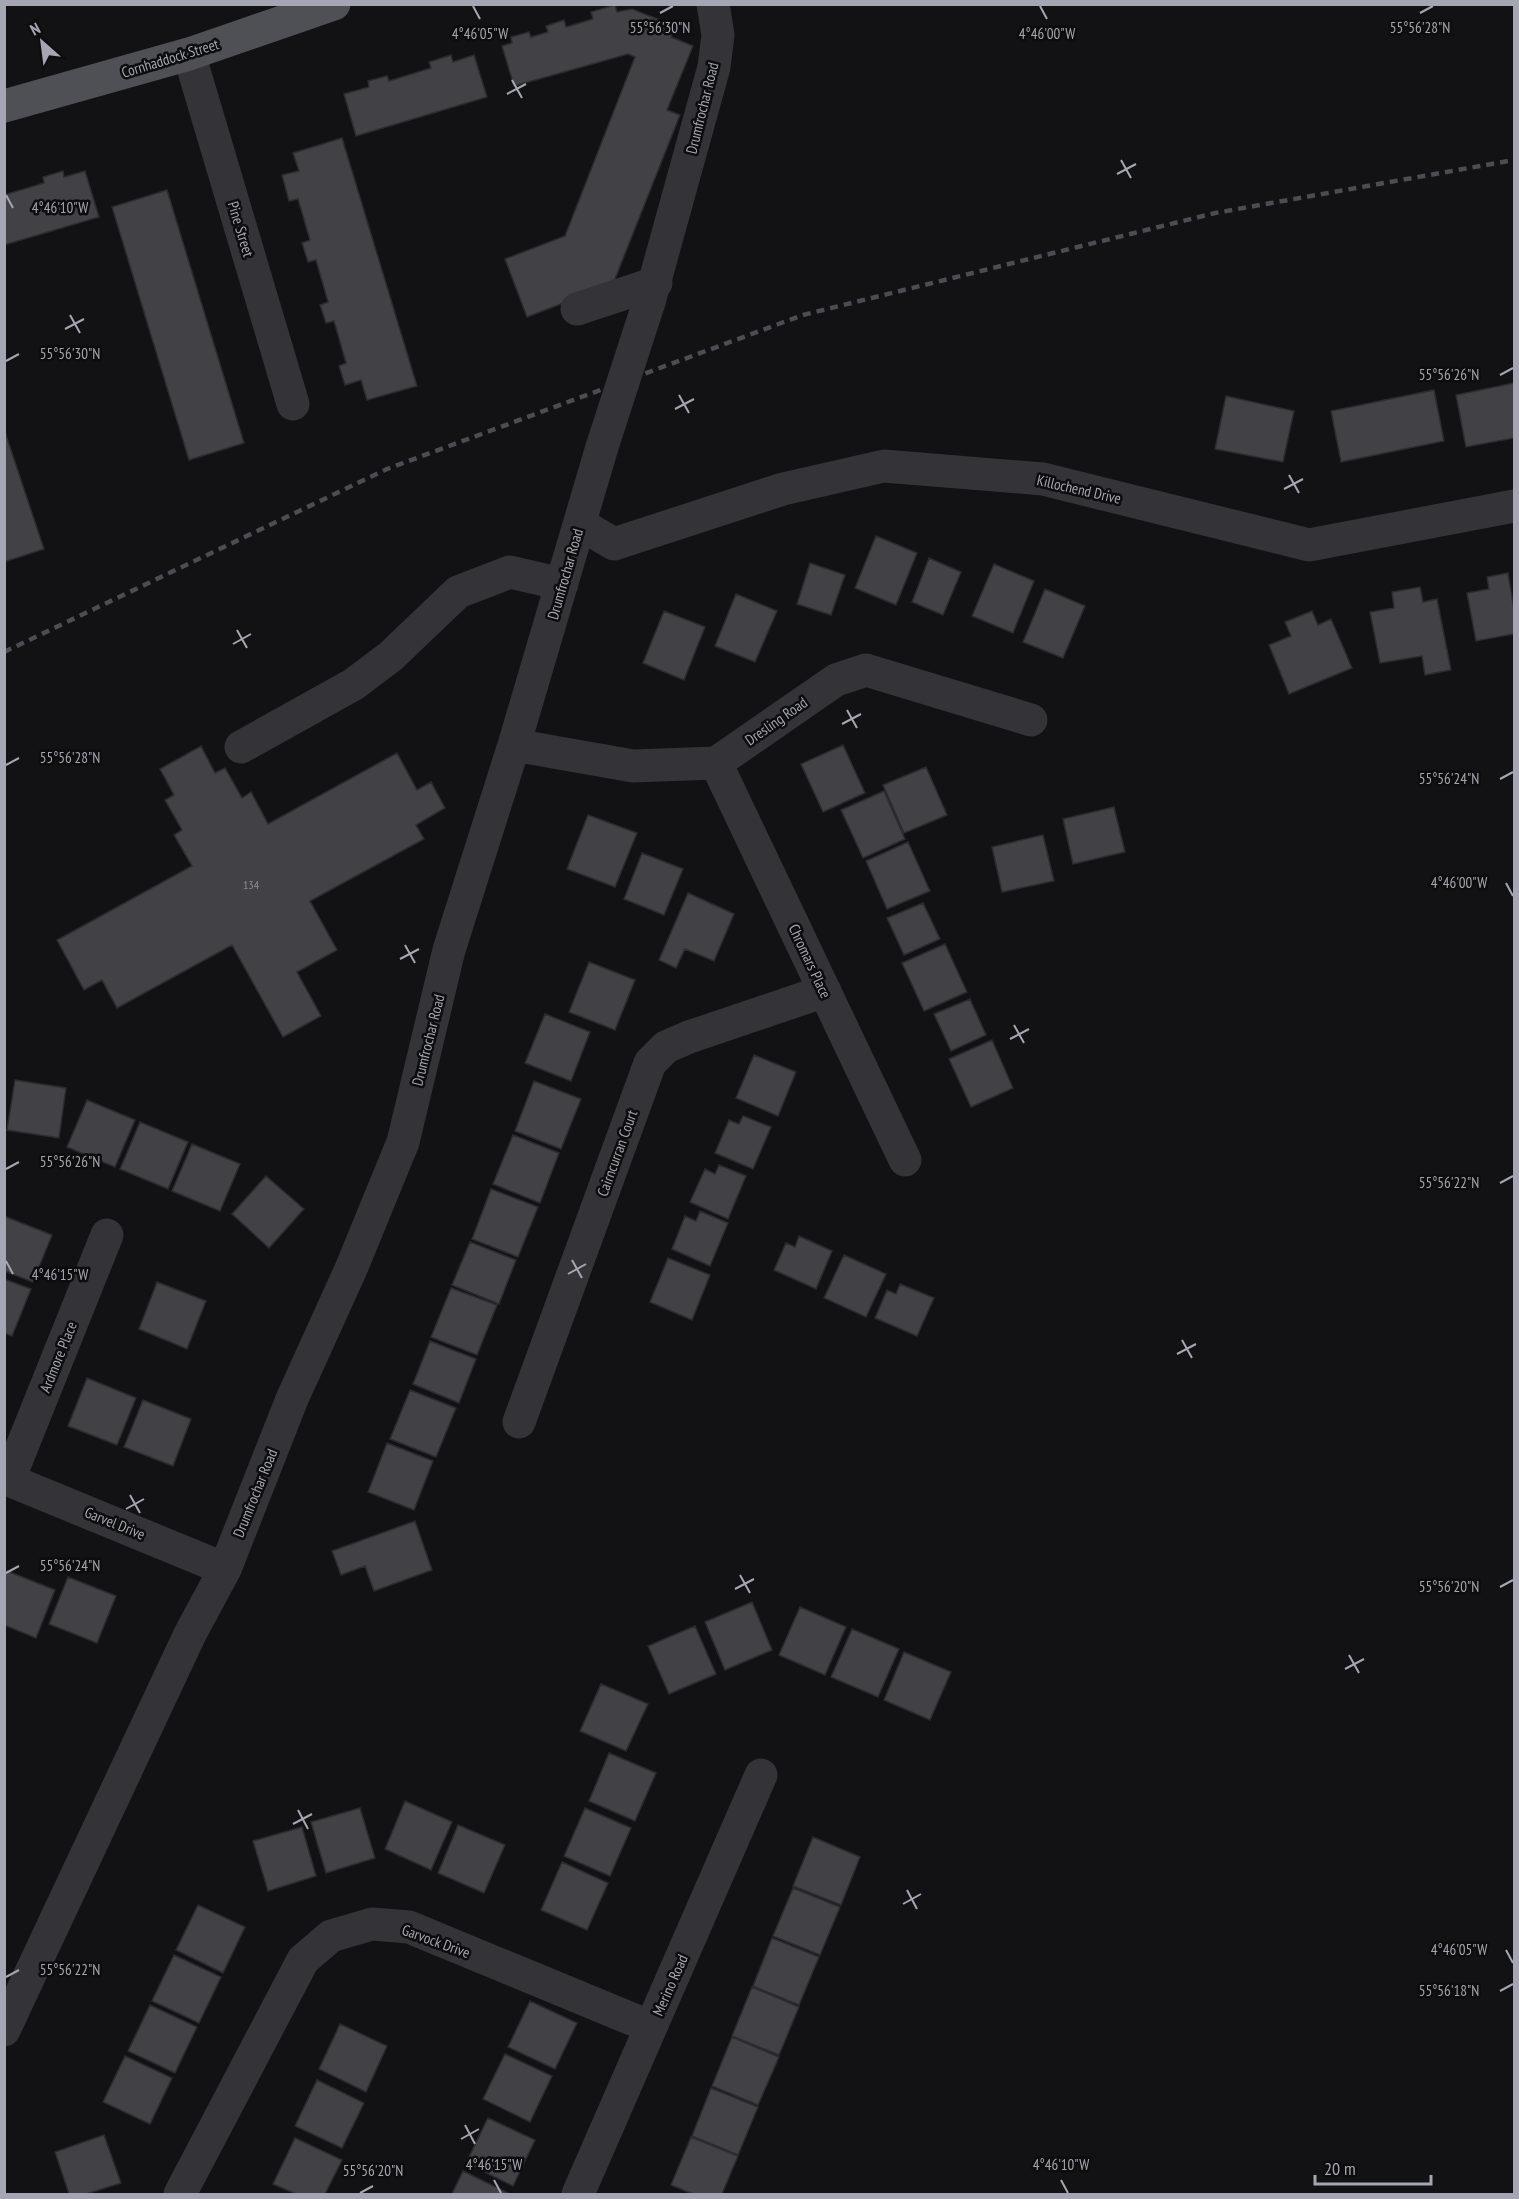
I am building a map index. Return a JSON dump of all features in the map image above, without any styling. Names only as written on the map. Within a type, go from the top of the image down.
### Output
[{"type":"main road","name":"Cornhaddock Street","points":[[4,106],[189,54],[334,4]]},
{"type":"street","name":"Drumfrochar Road","points":[[4,2030],[180,1656],[225,1569],[292,1399],[351,1269],[403,1142],[449,950],[514,745],[602,447],[652,292],[714,67],[718,35],[713,4]]},
{"type":"street","name":"Pine Street","points":[[189,54],[293,404]]},
{"type":"street","points":[[577,309],[652,292]]},
{"type":"street","name":"Killochend Drive","points":[[580,524],[614,544],[783,489],[884,466],[1043,479],[1309,546],[1515,506]]},
{"type":"street","points":[[241,747],[354,684],[391,656],[458,592],[510,572],[562,584]]},
{"type":"street","name":"Dresling Road","points":[[716,762],[836,680],[866,670],[1031,720]]},
{"type":"street","points":[[514,745],[633,766],[716,762]]},
{"type":"street","name":"Chromars Place","points":[[716,762],[905,1160]]},
{"type":"street","name":"Cairncurran Court","points":[[519,1422],[650,1063],[666,1047],[689,1037],[825,991]]},
{"type":"street","name":"Ardmore Place","points":[[7,1478],[108,1234]]},
{"type":"street","name":"Garvel Drive","points":[[7,1478],[225,1569]]},
{"type":"street","name":"Merino Road","points":[[578,2194],[761,1775]]},
{"type":"street","name":"Garvock Drive","points":[[180,2194],[303,1960],[331,1936],[372,1924],[409,1928],[651,2027]]},
{"type":"building","points":[[615,5],[617,12],[632,9],[675,26],[671,37],[693,46],[667,110],[680,115],[613,284],[527,317],[505,259],[565,236],[635,57],[628,54],[514,86],[502,46],[512,43],[511,37],[529,32],[531,37],[548,32],[546,26],[564,20],[566,27],[593,19],[591,12]]},
{"type":"building","points":[[451,55],[453,62],[474,55],[487,97],[356,136],[344,94],[369,87],[368,81],[387,76],[389,81],[431,68],[429,62]]},
{"type":"building","points":[[342,138],[417,386],[367,400],[361,380],[345,385],[339,366],[346,363],[334,321],[326,323],[320,305],[328,302],[316,260],[308,262],[302,243],[310,240],[298,199],[289,201],[282,175],[299,171],[293,153]]},
{"type":"building","points":[[63,171],[64,177],[85,171],[99,217],[4,245],[4,195],[44,183],[43,177]]},
{"type":"building","points":[[167,190],[244,443],[189,460],[112,207]]},
{"type":"building","points":[[1514,383],[1514,438],[1466,447],[1456,395]]},
{"type":"building","points":[[1434,390],[1444,441],[1341,462],[1331,411]]},
{"type":"building","points":[[1226,396],[1294,411],[1283,462],[1215,449]]},
{"type":"building","points":[[4,429],[44,549],[4,562]]},
{"type":"building","points":[[876,536],[917,553],[896,605],[855,588]]},
{"type":"building","points":[[929,558],[961,572],[943,615],[912,602]]},
{"type":"building","points":[[810,563],[845,575],[831,615],[797,604]]},
{"type":"building","points":[[994,564],[1034,581],[1013,633],[972,616]]},
{"type":"building","points":[[1508,573],[1514,610],[1514,634],[1476,641],[1467,593],[1489,589],[1487,577]]},
{"type":"building","points":[[1420,587],[1423,602],[1437,599],[1451,670],[1425,675],[1422,656],[1380,663],[1370,612],[1394,608],[1392,592]]},
{"type":"building","points":[[1045,589],[1085,606],[1063,658],[1023,642]]},
{"type":"building","points":[[736,594],[777,611],[755,662],[715,646]]},
{"type":"building","points":[[664,611],[705,627],[684,680],[643,663]]},
{"type":"building","points":[[1312,611],[1318,625],[1331,619],[1352,668],[1289,694],[1269,645],[1291,636],[1285,622]]},
{"type":"building","points":[[843,745],[865,793],[823,812],[801,764]]},
{"type":"building","points":[[201,746],[215,773],[225,768],[242,798],[251,792],[268,824],[397,753],[417,790],[431,782],[445,808],[416,825],[424,839],[310,901],[337,950],[297,972],[321,1016],[283,1037],[232,945],[117,1008],[102,980],[84,990],[57,940],[192,866],[174,835],[182,830],[165,800],[174,795],[160,769]]},
{"type":"building","points":[[926,767],[947,815],[904,833],[883,785]]},
{"type":"building","points":[[884,791],[905,839],[863,858],[841,810]]},
{"type":"building","points":[[1114,807],[1125,852],[1073,864],[1063,819]]},
{"type":"building","points":[[588,815],[637,833],[615,887],[567,869]]},
{"type":"building","points":[[1043,835],[1054,881],[1002,892],[992,847]]},
{"type":"building","points":[[908,842],[930,891],[887,909],[866,861]]},
{"type":"building","points":[[642,853],[683,869],[664,915],[624,899]]},
{"type":"building","points":[[688,893],[734,914],[714,961],[685,949],[676,968],[659,960]]},
{"type":"building","points":[[923,903],[940,939],[904,955],[887,918]]},
{"type":"building","points":[[945,944],[967,992],[924,1011],[902,963]]},
{"type":"building","points":[[589,962],[635,980],[615,1030],[569,1012]]},
{"type":"building","points":[[970,999],[986,1035],[951,1051],[934,1014]]},
{"type":"building","points":[[545,1014],[590,1032],[571,1081],[525,1063]]},
{"type":"building","points":[[992,1040],[1013,1088],[971,1107],[949,1059]]},
{"type":"building","points":[[754,1055],[796,1072],[778,1116],[736,1098]]},
{"type":"building","points":[[15,1080],[66,1088],[59,1138],[7,1130]]},
{"type":"building","points":[[534,1081],[581,1099],[561,1149],[515,1131]]},
{"type":"building","points":[[87,1100],[135,1120],[115,1167],[67,1147]]},
{"type":"building","points":[[743,1116],[771,1127],[753,1169],[715,1153],[729,1120],[739,1124]]},
{"type":"building","points":[[140,1122],[188,1142],[168,1189],[120,1169]]},
{"type":"building","points":[[513,1135],[559,1153],[540,1203],[493,1184]]},
{"type":"building","points":[[192,1144],[240,1164],[220,1211],[172,1191]]},
{"type":"building","points":[[719,1165],[746,1176],[728,1219],[690,1202],[705,1169],[715,1174]]},
{"type":"building","points":[[266,1176],[304,1209],[269,1248],[232,1214]]},
{"type":"building","points":[[491,1189],[538,1207],[518,1257],[472,1239]]},
{"type":"building","points":[[700,1211],[728,1223],[710,1266],[672,1249],[685,1216],[696,1221]]},
{"type":"building","points":[[4,1216],[52,1235],[33,1282],[4,1271]]},
{"type":"building","points":[[799,1236],[832,1251],[816,1289],[774,1270],[786,1243],[795,1247]]},
{"type":"building","points":[[470,1242],[516,1260],[499,1304],[452,1285]]},
{"type":"building","points":[[844,1255],[886,1274],[866,1317],[824,1298]]},
{"type":"building","points":[[668,1258],[710,1275],[692,1320],[650,1302]]},
{"type":"building","points":[[4,1279],[31,1289],[12,1336],[4,1333]]},
{"type":"building","points":[[157,1282],[206,1301],[187,1349],[139,1329]]},
{"type":"building","points":[[900,1284],[934,1298],[917,1336],[875,1318],[887,1290],[896,1294]]},
{"type":"building","points":[[451,1288],[497,1305],[477,1355],[431,1337]]},
{"type":"building","points":[[430,1341],[476,1359],[459,1403],[413,1384]]},
{"type":"building","points":[[87,1378],[136,1398],[117,1445],[68,1426]]},
{"type":"building","points":[[410,1390],[456,1408],[436,1457],[390,1439]]},
{"type":"building","points":[[143,1400],[191,1419],[173,1466],[124,1447]]},
{"type":"building","points":[[387,1443],[433,1461],[414,1510],[368,1492]]},
{"type":"building","points":[[415,1521],[432,1570],[374,1591],[365,1566],[341,1575],[332,1551]]},
{"type":"building","points":[[7,1571],[55,1590],[36,1638],[4,1625],[4,1577]]},
{"type":"building","points":[[68,1577],[116,1596],[97,1643],[49,1624]]},
{"type":"building","points":[[752,1602],[772,1650],[725,1670],[705,1622]]},
{"type":"building","points":[[800,1607],[846,1627],[825,1675],[779,1655]]},
{"type":"building","points":[[695,1626],[716,1674],[669,1694],[648,1646]]},
{"type":"building","points":[[852,1629],[899,1649],[878,1697],[831,1677]]},
{"type":"building","points":[[904,1652],[951,1672],[930,1720],[884,1700]]},
{"type":"building","points":[[601,1684],[648,1704],[626,1751],[580,1731]]},
{"type":"building","points":[[609,1753],[656,1773],[635,1821],[589,1801]]},
{"type":"building","points":[[405,1801],[452,1822],[431,1870],[385,1849]]},
{"type":"building","points":[[360,1808],[375,1858],[326,1873],[311,1822]]},
{"type":"building","points":[[585,1808],[631,1828],[610,1876],[564,1856]]},
{"type":"building","points":[[458,1825],[505,1845],[484,1893],[438,1873]]},
{"type":"building","points":[[302,1827],[316,1876],[268,1891],[253,1841]]},
{"type":"building","points":[[813,1837],[860,1857],[841,1905],[793,1886]]},
{"type":"building","points":[[562,1862],[608,1883],[587,1930],[541,1910]]},
{"type":"building","points":[[793,1888],[840,1907],[820,1955],[773,1936]]},
{"type":"building","points":[[198,1905],[245,1927],[223,1973],[176,1950]]},
{"type":"building","points":[[772,1938],[819,1957],[799,2005],[753,1986]]},
{"type":"building","points":[[174,1955],[221,1977],[199,2023],[152,2001]]},
{"type":"building","points":[[752,1987],[799,2007],[779,2055],[732,2036]]},
{"type":"building","points":[[530,2001],[577,2023],[555,2069],[508,2047]]},
{"type":"building","points":[[150,2005],[197,2027],[175,2073],[128,2051]]},
{"type":"building","points":[[340,2024],[387,2046],[366,2092],[319,2069]]},
{"type":"building","points":[[732,2037],[779,2057],[758,2105],[712,2086]]},
{"type":"building","points":[[505,2054],[552,2076],[530,2122],[483,2099]]},
{"type":"building","points":[[125,2056],[172,2078],[150,2124],[103,2102]]},
{"type":"building","points":[[317,2080],[364,2103],[342,2148],[295,2126]]},
{"type":"building","points":[[711,2088],[758,2107],[738,2155],[692,2136]]},
{"type":"building","points":[[488,2118],[535,2140],[513,2186],[466,2163]]},
{"type":"building","points":[[104,2135],[121,2183],[86,2194],[69,2194],[55,2152]]},
{"type":"building","points":[[691,2137],[738,2156],[722,2194],[693,2194],[671,2185]]},
{"type":"building","points":[[295,2138],[342,2160],[325,2194],[296,2194],[273,2184]]},
{"type":"building","points":[[463,2171],[510,2194],[452,2194]]},
{"type":"railway","points":[[4,652],[387,469],[803,315],[1215,213],[1514,160]]}]
